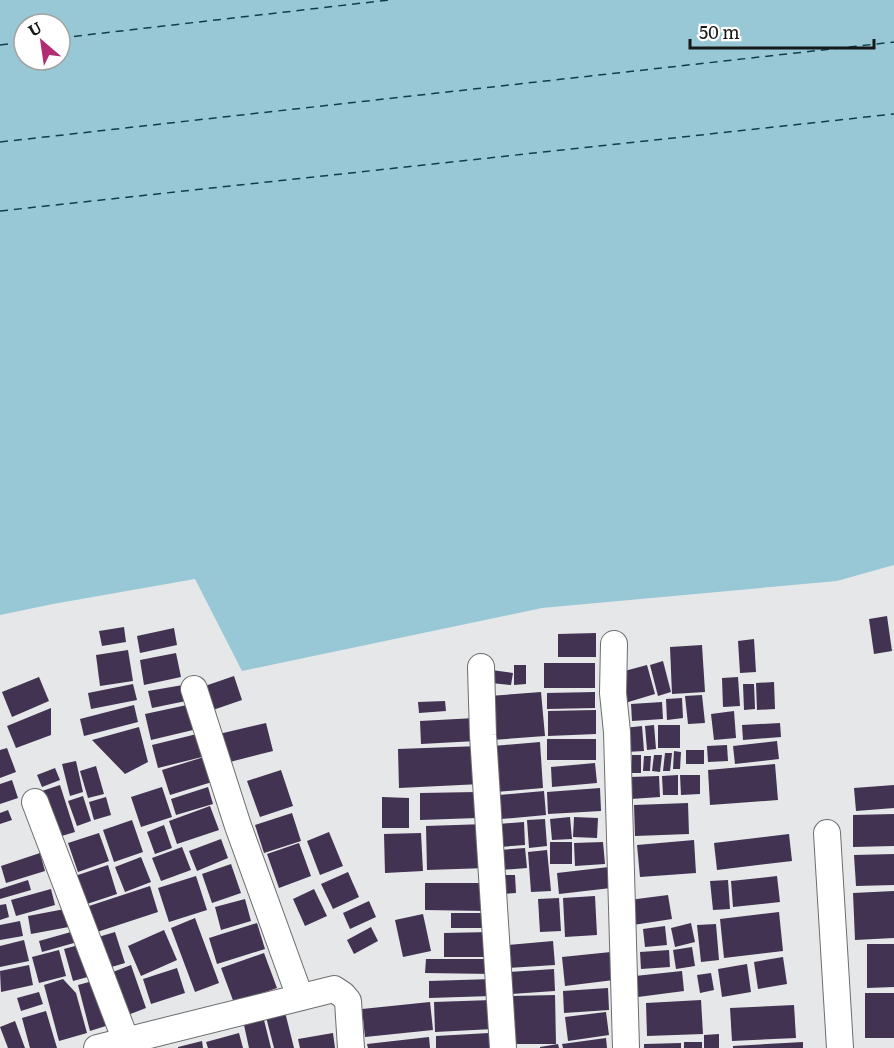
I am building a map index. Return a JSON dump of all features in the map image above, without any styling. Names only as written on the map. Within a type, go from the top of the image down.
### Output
[{"type":"street","points":[[614,644],[613,693],[617,744],[626,1048]]},
{"type":"street","points":[[481,667],[483,735],[503,1048]]},
{"type":"street","points":[[194,689],[238,826],[300,997]]},
{"type":"street","points":[[35,802],[126,1041]]},
{"type":"street","points":[[827,833],[840,1048]]},
{"type":"street","points":[[97,1048],[334,989],[344,995],[348,1001],[351,1048]]},
{"type":"water","points":[[0,0],[894,0],[894,565],[837,581],[542,608],[242,671],[195,579],[0,615]]},
{"type":"building","points":[[887,616],[892,651],[874,654],[869,619]]},
{"type":"building","points":[[124,627],[126,642],[102,646],[99,631]]},
{"type":"building","points":[[174,628],[177,645],[140,653],[137,636]]},
{"type":"building","points":[[596,633],[596,657],[558,657],[558,634]]},
{"type":"building","points":[[754,639],[756,672],[740,673],[738,641]]},
{"type":"building","points":[[702,645],[705,692],[672,694],[670,647]]},
{"type":"building","points":[[128,650],[133,681],[100,686],[96,655]]},
{"type":"building","points":[[176,653],[181,677],[144,685],[140,660]]},
{"type":"building","points":[[663,661],[671,692],[658,696],[650,665]]},
{"type":"building","points":[[544,663],[595,663],[595,688],[544,688]]},
{"type":"building","points":[[514,665],[526,665],[526,684],[514,685]]},
{"type":"building","points":[[647,665],[655,694],[625,703],[617,673]]},
{"type":"building","points":[[484,669],[513,673],[511,685],[482,682]]},
{"type":"building","points":[[234,676],[242,700],[210,711],[202,687]]},
{"type":"building","points":[[39,677],[49,701],[12,717],[2,692]]},
{"type":"building","points":[[738,677],[740,706],[723,707],[722,678]]},
{"type":"building","points":[[774,682],[775,709],[757,710],[756,683]]},
{"type":"building","points":[[133,684],[137,700],[91,709],[88,693]]},
{"type":"building","points":[[743,684],[754,684],[755,709],[744,710]]},
{"type":"building","points":[[183,685],[186,701],[152,708],[148,691]]},
{"type":"building","points":[[541,692],[545,736],[492,740],[489,696]]},
{"type":"building","points":[[595,692],[595,708],[547,709],[547,693]]},
{"type":"building","points":[[702,695],[705,723],[688,724],[685,696]]},
{"type":"building","points":[[682,698],[683,718],[667,720],[666,699]]},
{"type":"building","points":[[445,701],[446,711],[419,713],[418,702]]},
{"type":"building","points":[[662,702],[663,719],[632,721],[631,704]]},
{"type":"building","points":[[134,705],[138,722],[84,736],[80,719]]},
{"type":"building","points":[[187,705],[193,730],[151,740],[145,714]]},
{"type":"building","points":[[51,708],[51,735],[16,748],[7,726]]},
{"type":"building","points":[[596,710],[596,734],[548,736],[548,711]]},
{"type":"building","points":[[734,711],[736,738],[714,740],[711,714]]},
{"type":"building","points":[[475,718],[476,741],[421,744],[420,721]]},
{"type":"building","points":[[266,723],[273,751],[226,763],[219,734]]},
{"type":"building","points":[[780,723],[781,737],[743,740],[742,725]]},
{"type":"building","points":[[654,725],[656,749],[647,750],[645,726]]},
{"type":"building","points":[[658,725],[680,725],[680,748],[658,748]]},
{"type":"building","points":[[642,726],[644,751],[626,752],[624,728]]},
{"type":"building","points":[[139,727],[148,762],[125,774],[92,740]]},
{"type":"building","points":[[201,733],[206,756],[158,768],[152,745]]},
{"type":"building","points":[[547,739],[596,739],[596,760],[547,760]]},
{"type":"building","points":[[777,741],[779,759],[735,764],[733,746]]},
{"type":"building","points":[[540,742],[543,788],[496,792],[493,746]]},
{"type":"building","points":[[727,745],[728,761],[708,762],[707,746]]},
{"type":"building","points":[[480,746],[481,784],[399,788],[398,749]]},
{"type":"building","points":[[7,748],[16,772],[0,778],[0,750]]},
{"type":"building","points":[[686,750],[704,750],[704,764],[686,764]]},
{"type":"building","points":[[674,751],[681,752],[680,769],[673,769]]},
{"type":"building","points":[[665,753],[672,753],[670,771],[663,771]]},
{"type":"building","points":[[632,755],[641,755],[641,773],[632,773]]},
{"type":"building","points":[[654,755],[662,755],[660,772],[652,771]]},
{"type":"building","points":[[644,756],[651,756],[650,771],[643,771]]},
{"type":"building","points":[[204,757],[212,782],[170,795],[162,770]]},
{"type":"building","points":[[76,761],[83,792],[70,796],[62,764]]},
{"type":"building","points":[[595,763],[597,783],[552,787],[551,767]]},
{"type":"building","points":[[775,764],[778,800],[710,805],[708,770]]},
{"type":"building","points":[[96,766],[104,794],[88,798],[80,771]]},
{"type":"building","points":[[55,768],[60,780],[42,787],[37,775]]},
{"type":"building","points":[[281,770],[293,806],[260,817],[247,781]]},
{"type":"building","points":[[678,775],[678,795],[663,795],[662,776]]},
{"type":"building","points":[[680,775],[700,775],[700,794],[681,795]]},
{"type":"building","points":[[659,776],[660,797],[631,799],[630,777]]},
{"type":"building","points":[[12,780],[18,798],[0,804],[0,784]]},
{"type":"building","points":[[60,785],[75,832],[55,838],[39,792]]},
{"type":"building","points":[[894,785],[894,808],[856,811],[854,788]]},
{"type":"building","points":[[162,787],[172,817],[141,827],[131,797]]},
{"type":"building","points":[[208,787],[213,804],[176,815],[171,799]]},
{"type":"building","points":[[600,788],[601,811],[548,814],[547,792]]},
{"type":"building","points":[[544,791],[546,815],[501,819],[499,795]]},
{"type":"building","points":[[477,792],[477,818],[420,820],[420,793]]},
{"type":"building","points":[[83,796],[91,821],[77,826],[68,801]]},
{"type":"building","points":[[106,797],[111,815],[94,820],[89,802]]},
{"type":"building","points":[[382,797],[409,798],[409,828],[382,828]]},
{"type":"building","points":[[688,803],[689,834],[635,836],[634,805]]},
{"type":"building","points":[[210,806],[219,830],[177,844],[169,821]]},
{"type":"building","points":[[8,810],[12,820],[0,824],[0,813]]},
{"type":"building","points":[[292,813],[301,841],[264,853],[255,825]]},
{"type":"building","points":[[894,814],[894,846],[853,847],[853,815]]},
{"type":"building","points":[[570,817],[572,839],[552,840],[550,819]]},
{"type":"building","points":[[574,817],[598,818],[597,838],[573,837]]},
{"type":"building","points":[[545,819],[547,846],[529,848],[527,820]]},
{"type":"building","points":[[132,820],[143,852],[114,862],[103,830]]},
{"type":"building","points":[[524,822],[525,845],[500,847],[499,824]]},
{"type":"building","points":[[486,824],[487,868],[427,870],[426,826]]},
{"type":"building","points":[[164,825],[172,848],[155,854],[147,832]]},
{"type":"building","points":[[329,832],[343,866],[320,875],[307,841]]},
{"type":"building","points":[[99,833],[109,861],[78,872],[68,843]]},
{"type":"building","points":[[421,833],[423,871],[385,873],[384,834]]},
{"type":"building","points":[[789,834],[792,861],[717,870],[714,843]]},
{"type":"building","points":[[221,839],[228,858],[197,871],[189,851]]},
{"type":"building","points":[[694,840],[696,873],[640,877],[637,845]]},
{"type":"building","points":[[550,842],[572,842],[572,864],[550,864]]},
{"type":"building","points":[[603,842],[605,864],[575,866],[574,843]]},
{"type":"building","points":[[299,843],[311,876],[279,888],[267,854]]},
{"type":"building","points":[[182,847],[191,870],[161,881],[152,858]]},
{"type":"building","points":[[525,848],[527,868],[501,870],[499,850]]},
{"type":"building","points":[[547,850],[551,891],[531,892],[528,852]]},
{"type":"building","points":[[40,853],[45,871],[6,883],[1,866]]},
{"type":"building","points":[[894,854],[894,885],[856,886],[854,855]]},
{"type":"building","points":[[141,857],[151,882],[125,892],[115,867]]},
{"type":"building","points":[[231,864],[241,893],[212,903],[202,874]]},
{"type":"building","points":[[108,865],[117,894],[81,906],[72,877]]},
{"type":"building","points":[[609,867],[611,888],[559,894],[557,873]]},
{"type":"building","points":[[348,872],[359,897],[333,909],[321,884]]},
{"type":"building","points":[[499,875],[515,875],[516,893],[500,894]]},
{"type":"building","points":[[196,876],[207,910],[169,922],[158,888]]},
{"type":"building","points":[[777,876],[780,902],[733,907],[731,881]]},
{"type":"building","points":[[28,880],[31,890],[0,899],[0,889]]},
{"type":"building","points":[[728,880],[730,909],[713,910],[710,881]]},
{"type":"building","points":[[425,883],[487,883],[486,911],[425,910]]},
{"type":"building","points":[[150,886],[158,912],[97,932],[89,906]]},
{"type":"building","points":[[51,889],[55,905],[16,916],[11,900]]},
{"type":"building","points":[[314,889],[327,916],[305,926],[293,899]]},
{"type":"building","points":[[894,891],[894,938],[855,940],[853,893]]},
{"type":"building","points":[[668,895],[672,919],[633,925],[629,900]]},
{"type":"building","points":[[595,896],[597,935],[565,937],[563,898]]},
{"type":"building","points":[[559,898],[561,931],[540,932],[538,899]]},
{"type":"building","points":[[245,899],[251,921],[221,930],[215,907]]},
{"type":"building","points":[[369,901],[376,917],[350,929],[343,913]]},
{"type":"building","points":[[6,904],[9,917],[0,920],[0,905]]},
{"type":"building","points":[[70,908],[74,926],[31,934],[28,916]]},
{"type":"building","points":[[779,912],[783,951],[724,958],[720,919]]},
{"type":"building","points":[[451,913],[489,913],[489,928],[451,928]]},
{"type":"building","points":[[423,914],[431,951],[403,957],[395,920]]},
{"type":"building","points":[[195,918],[219,983],[195,992],[171,928]]},
{"type":"building","points":[[20,921],[23,936],[0,940],[0,925]]},
{"type":"building","points":[[257,923],[265,949],[217,964],[209,938]]},
{"type":"building","points":[[691,923],[695,942],[675,947],[671,928]]},
{"type":"building","points":[[716,924],[719,960],[701,962],[697,925]]},
{"type":"building","points":[[665,926],[667,945],[645,947],[643,929]]},
{"type":"building","points":[[371,927],[378,941],[354,954],[347,940]]},
{"type":"building","points":[[78,930],[81,941],[42,952],[39,941]]},
{"type":"building","points":[[164,930],[177,960],[141,976],[128,946]]},
{"type":"building","points":[[115,932],[125,963],[105,969],[95,938]]},
{"type":"building","points":[[490,932],[489,957],[444,957],[444,933]]},
{"type":"building","points":[[24,940],[29,961],[0,967],[0,946]]},
{"type":"building","points":[[553,941],[555,965],[508,968],[507,945]]},
{"type":"building","points":[[86,943],[95,975],[73,981],[64,949]]},
{"type":"building","points":[[867,944],[894,944],[894,987],[867,988]]},
{"type":"building","points":[[692,947],[695,966],[676,969],[673,950]]},
{"type":"building","points":[[59,950],[66,976],[39,983],[32,957]]},
{"type":"building","points":[[669,950],[670,967],[641,969],[640,952]]},
{"type":"building","points":[[611,952],[614,980],[565,986],[562,957]]},
{"type":"building","points":[[264,953],[277,988],[234,1003],[221,968]]},
{"type":"building","points":[[783,957],[787,984],[758,989],[754,962]]},
{"type":"building","points":[[426,959],[493,959],[493,974],[425,973]]},
{"type":"building","points":[[747,964],[751,992],[722,997],[718,969]]},
{"type":"building","points":[[29,965],[33,985],[1,992],[0,971]]},
{"type":"building","points":[[131,965],[146,1008],[120,1018],[105,975]]},
{"type":"building","points":[[177,968],[185,993],[151,1004],[143,979]]},
{"type":"building","points":[[554,969],[555,991],[511,994],[509,972]]},
{"type":"building","points":[[682,971],[684,991],[638,997],[635,976]]},
{"type":"building","points":[[711,973],[714,990],[700,993],[697,975]]},
{"type":"building","points":[[63,979],[76,993],[87,1033],[59,1041],[44,985]]},
{"type":"building","points":[[100,979],[112,1024],[90,1031],[78,985]]},
{"type":"building","points":[[492,979],[492,996],[429,998],[429,981]]},
{"type":"building","points":[[608,988],[609,1010],[564,1013],[563,991]]},
{"type":"building","points":[[39,992],[43,1004],[21,1011],[17,998]]},
{"type":"building","points":[[865,993],[894,993],[894,1038],[865,1038]]},
{"type":"building","points":[[555,995],[556,1044],[512,1044],[512,996]]},
{"type":"building","points":[[492,1000],[493,1029],[435,1032],[434,1002]]},
{"type":"building","points":[[701,1000],[703,1034],[647,1036],[646,1003]]},
{"type":"building","points":[[430,1002],[433,1030],[365,1037],[362,1009]]},
{"type":"building","points":[[794,1005],[796,1038],[732,1041],[730,1008]]},
{"type":"building","points":[[46,1011],[57,1048],[30,1048],[22,1018]]},
{"type":"building","points":[[285,1012],[294,1048],[274,1048],[266,1017]]},
{"type":"building","points":[[606,1012],[609,1035],[568,1041],[565,1017]]},
{"type":"building","points":[[264,1020],[271,1048],[249,1048],[244,1025]]},
{"type":"building","points":[[15,1021],[25,1048],[8,1048],[0,1027]]},
{"type":"building","points":[[239,1033],[243,1048],[208,1048],[206,1042]]},
{"type":"building","points":[[333,1033],[335,1048],[300,1048],[298,1039]]},
{"type":"building","points":[[489,1033],[490,1048],[436,1048],[436,1036]]},
{"type":"building","points":[[719,1034],[719,1048],[704,1048],[704,1035]]},
{"type":"building","points":[[429,1037],[430,1048],[368,1048],[367,1044]]},
{"type":"building","points":[[606,1038],[607,1048],[563,1048],[562,1044]]},
{"type":"building","points":[[202,1041],[203,1048],[178,1048],[178,1047]]},
{"type":"building","points":[[684,1042],[702,1042],[702,1048],[684,1048]]},
{"type":"building","points":[[803,1042],[803,1048],[733,1048],[733,1046]]},
{"type":"building","points":[[681,1043],[681,1048],[644,1048],[644,1044]]},
{"type":"building","points":[[558,1044],[559,1048],[540,1048],[540,1047]]},
{"type":"ferry route","points":[[72,37],[389,0]]},
{"type":"ferry route","points":[[0,142],[894,42]]},
{"type":"ferry route","points":[[0,45],[12,44]]},
{"type":"ferry route","points":[[0,211],[894,114]]}]
